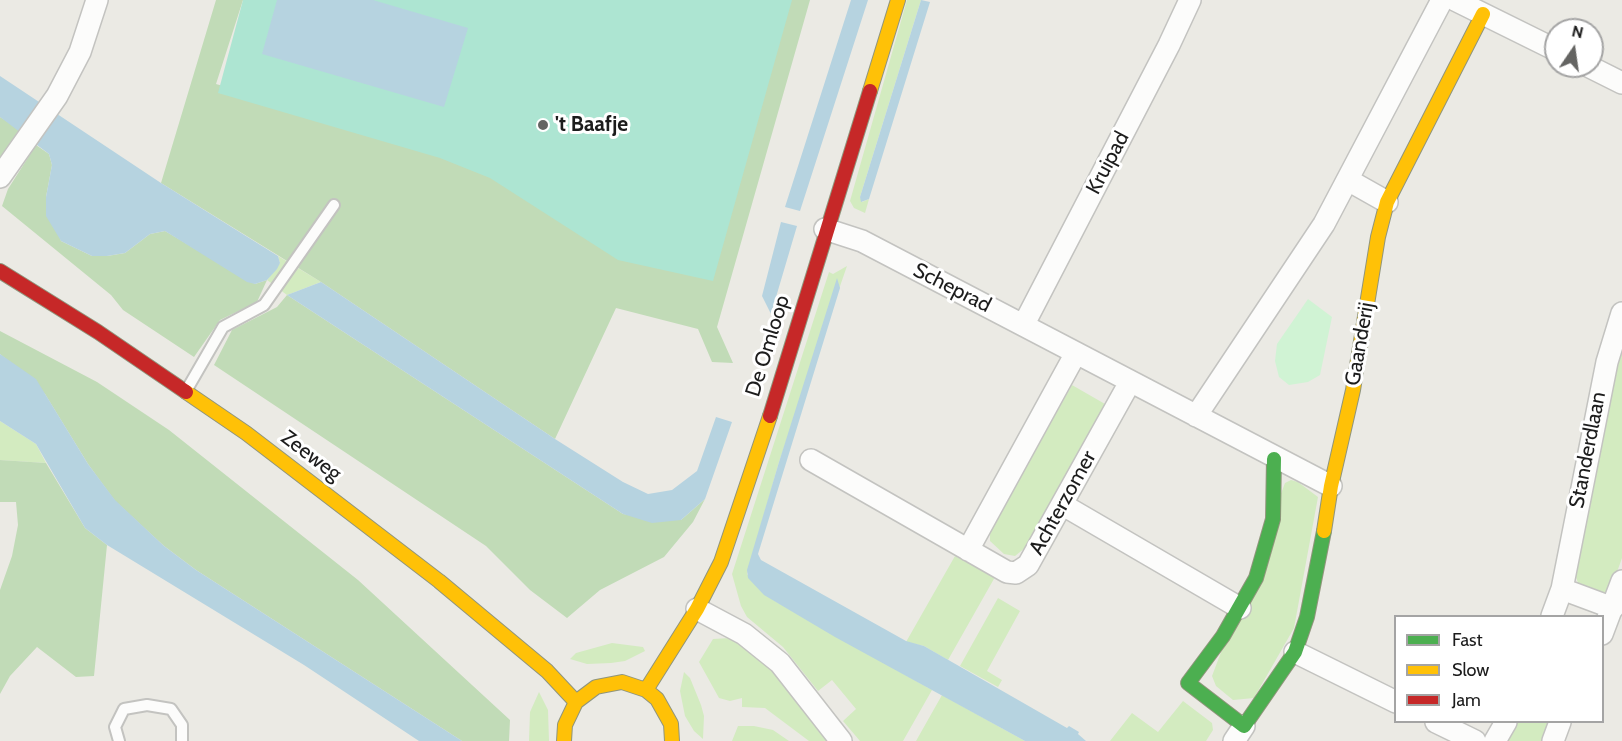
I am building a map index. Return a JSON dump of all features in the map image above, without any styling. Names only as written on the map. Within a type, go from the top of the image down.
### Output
[{"type":"street","points":[[0,177],[50,105],[80,52],[97,0]]},
{"type":"street","name":"De Omloop","points":[[646,690],[697,609],[721,562],[750,481],[825,229],[898,0]]},
{"type":"street","name":"Kruipad","points":[[1024,324],[1169,45],[1190,0]]},
{"type":"street","points":[[1196,416],[1324,224],[1442,0]]},
{"type":"street","points":[[1455,0],[1544,44]]},
{"type":"street","name":"Gaanderij","points":[[1275,459],[1273,519],[1266,550],[1240,608],[1188,683],[1239,733],[1295,652],[1307,617],[1321,555],[1331,486],[1353,390],[1378,237],[1387,202],[1483,14]]},
{"type":"street","points":[[1604,74],[1622,83]]},
{"type":"street","points":[[1348,180],[1387,202]]},
{"type":"street","name":"Scheprad","points":[[825,229],[862,241],[1076,353]]},
{"type":"street","name":"Zeeweg","points":[[0,271],[98,332],[246,433],[439,581],[547,671],[576,702]]},
{"type":"street","name":"Standerdlaan","points":[[1552,615],[1562,590],[1606,362],[1622,313]]},
{"type":"street","points":[[968,550],[1076,353],[1275,459],[1331,486]]},
{"type":"street","name":"Achterzomer","points":[[811,460],[1007,572],[1023,570],[1063,505],[1130,382]]},
{"type":"street","points":[[1063,505],[1240,608]]},
{"type":"street","points":[[1604,629],[1622,581]]},
{"type":"street","points":[[1562,590],[1613,609]]},
{"type":"street","points":[[697,609],[744,634],[780,663],[841,741]]},
{"type":"street","points":[[1295,652],[1394,702]]},
{"type":"street","points":[[564,741],[565,725],[576,702],[591,690],[609,683],[622,682],[646,690],[666,711],[672,736],[686,741]]},
{"type":"street","points":[[1438,723],[1475,741]]},
{"type":"street","points":[[1495,741],[1505,723]]},
{"type":"street","points":[[1553,741],[1560,723]]},
{"type":"lane","points":[[186,392],[223,327],[264,305],[334,205]]},
{"type":"lane","points":[[119,741],[115,727],[124,709],[147,705],[171,709],[182,725],[182,741]]},
{"type":"green space","points":[[216,0],[243,0],[216,84],[432,147],[778,0],[810,0],[717,327],[733,363],[712,362],[698,329],[616,308],[555,439],[321,282],[161,183]]},
{"type":"green space","name":"'t Baafje","points":[[243,0],[792,0],[713,281],[618,260],[490,178],[440,158],[218,93]]},
{"type":"green space","points":[[907,0],[921,0],[860,197],[862,202],[869,199],[865,213],[854,208],[850,201]]},
{"type":"green space","points":[[0,117],[20,129],[0,158]]},
{"type":"green space","points":[[36,145],[49,154],[52,165],[46,197],[61,241],[92,256],[107,256],[125,253],[150,234],[165,231],[255,284],[267,280],[257,302],[220,320],[194,357],[123,310],[111,295],[2,206],[8,189]]},
{"type":"green space","points":[[278,256],[321,282],[287,295],[267,280],[280,263]]},
{"type":"green space","points":[[847,266],[779,462],[747,574],[764,594],[775,601],[932,690],[903,741],[860,741],[843,721],[856,709],[832,680],[818,691],[783,647],[747,617],[741,606],[732,574],[829,272],[833,274]]},
{"type":"green space","points":[[287,295],[623,514],[681,520],[705,499],[693,522],[664,557],[600,590],[567,618],[530,590],[486,546],[214,365],[232,330],[277,307]]},
{"type":"green space","points":[[1308,299],[1332,317],[1320,375],[1308,382],[1289,385],[1279,377],[1275,361],[1277,344]]},
{"type":"green space","points":[[0,331],[97,382],[169,430],[358,580],[510,720],[509,741],[462,741],[196,570],[164,546],[115,501],[88,464],[45,394],[0,354]]},
{"type":"green space","points":[[1622,352],[1622,558],[1612,586],[1607,592],[1595,593],[1578,583],[1575,574],[1613,383]]},
{"type":"green space","points":[[1072,385],[1105,404],[1025,548],[1015,556],[1004,554],[990,541],[990,530]]},
{"type":"green space","points":[[0,421],[36,444],[46,463],[0,460]]},
{"type":"green space","points":[[0,460],[46,463],[85,528],[107,545],[94,676],[76,677],[37,647],[10,676],[0,694],[0,590],[12,556],[18,525],[16,502],[0,502]]},
{"type":"green space","points":[[1291,480],[1298,482],[1318,497],[1294,628],[1254,698],[1233,700],[1216,686],[1212,676],[1285,483]]},
{"type":"green space","points":[[955,556],[995,577],[948,660],[924,646],[906,642]]},
{"type":"green space","points":[[998,598],[1020,611],[987,671],[1002,680],[998,687],[960,666]]},
{"type":"green space","points":[[730,638],[767,663],[829,741],[809,741],[765,708],[742,707],[742,698],[730,701],[719,698],[699,662],[713,639]]},
{"type":"green space","points":[[612,643],[643,647],[645,651],[625,661],[611,663],[587,664],[570,659],[576,653]]},
{"type":"green space","points":[[684,672],[690,678],[701,705],[704,716],[703,739],[694,731],[685,716],[680,691]]},
{"type":"green space","points":[[539,692],[548,710],[549,741],[529,741],[530,712]]},
{"type":"green space","points":[[942,695],[1025,741],[916,741]]},
{"type":"green space","points":[[1183,701],[1212,723],[1213,730],[1206,741],[1110,741],[1132,713],[1158,732]]},
{"type":"green space","points":[[1516,723],[1548,723],[1541,741],[1505,741]]},
{"type":"green space","points":[[738,726],[754,726],[773,730],[789,741],[732,741]]},
{"type":"water","points":[[277,0],[373,0],[468,28],[444,107],[262,54]]},
{"type":"water","points":[[851,0],[868,0],[800,211],[785,207]]},
{"type":"water","points":[[921,0],[930,2],[869,199],[861,202],[860,197]]},
{"type":"water","points":[[0,76],[161,183],[278,256],[280,263],[277,269],[267,280],[255,284],[247,282],[165,231],[150,234],[125,253],[107,256],[92,256],[61,241],[46,216],[46,197],[52,165],[49,154],[0,117]]},
{"type":"water","points":[[781,222],[797,226],[771,314],[762,296]]},
{"type":"water","points":[[837,278],[840,288],[758,554],[761,560],[906,641],[924,646],[1067,728],[1069,726],[1079,732],[1078,734],[1086,741],[1025,741],[835,637],[764,595],[748,578],[747,570],[779,462]]},
{"type":"water","points":[[321,282],[555,439],[623,482],[648,494],[672,490],[697,471],[716,417],[732,422],[705,499],[681,520],[652,523],[623,514],[287,295]]},
{"type":"water","points":[[0,354],[36,379],[88,464],[115,500],[164,546],[196,570],[462,741],[419,741],[304,665],[107,545],[85,528],[36,444],[0,421]]},
{"type":"traffic: fast","points":[[1274,459],[1273,519],[1256,578],[1223,636],[1188,683],[1244,726],[1295,652],[1307,617],[1324,531]]},
{"type":"traffic: slow","points":[[870,91],[898,0]]},
{"type":"traffic: slow","points":[[1324,531],[1331,486],[1353,390],[1378,237],[1387,202],[1483,14]]},
{"type":"traffic: slow","points":[[186,392],[246,433],[439,581],[547,671],[576,702]]},
{"type":"traffic: slow","points":[[646,690],[697,609],[721,562],[770,416]]},
{"type":"traffic: slow","points":[[564,741],[565,725],[576,702],[596,687],[622,682],[646,690],[657,699],[671,724],[672,741]]},
{"type":"traffic: jam","points":[[770,416],[870,91]]},
{"type":"traffic: jam","points":[[0,271],[98,332],[186,392]]},
{"type":"place","name":"'t Baafje","points":[[543,125]]}]
